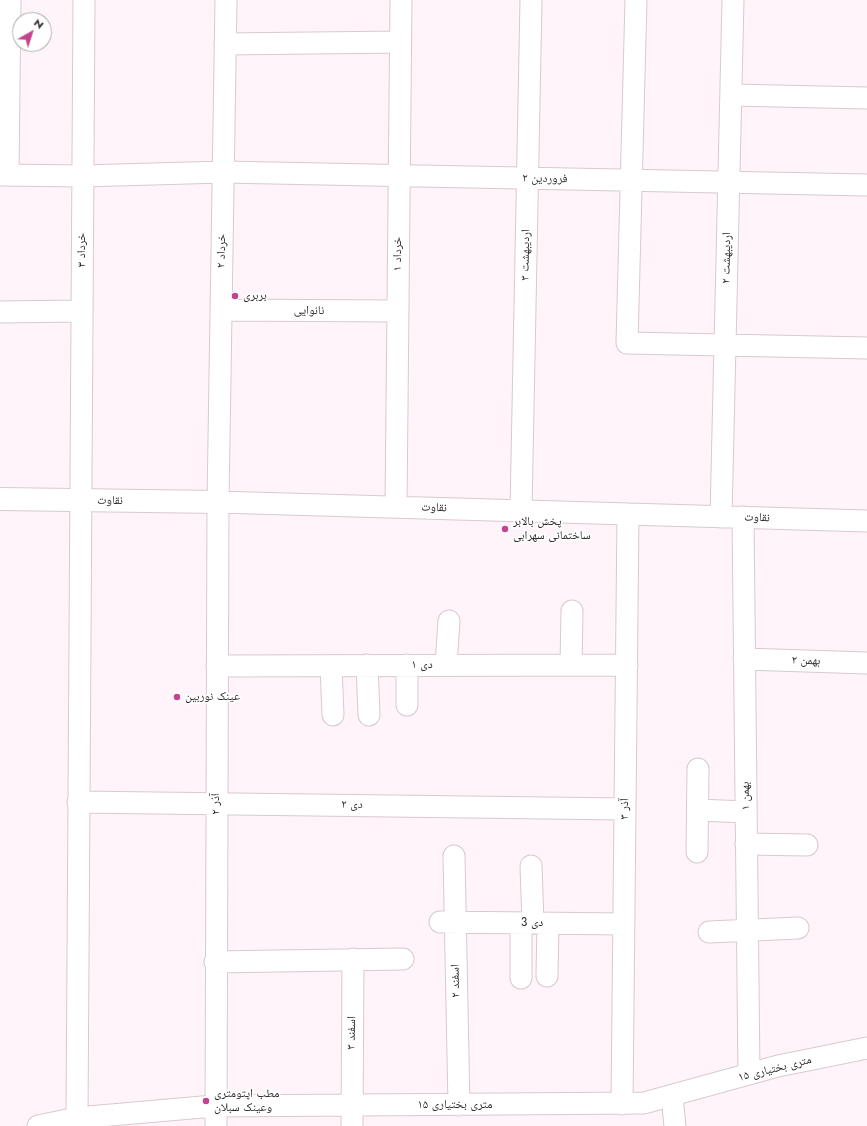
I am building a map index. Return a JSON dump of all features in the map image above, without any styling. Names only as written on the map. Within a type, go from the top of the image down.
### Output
[{"type":"main road","name":"نقاوت","points":[[0,499],[218,502]]},
{"type":"street","points":[[4,175],[10,0]]},
{"type":"street","name":"خرداد ۳","points":[[77,1118],[84,0]]},
{"type":"street","name":"خرداد ۲","points":[[218,502],[226,0]]},
{"type":"street","name":"خرداد ۱","points":[[396,507],[401,0]]},
{"type":"street","name":"اردیبهشت ۳","points":[[521,511],[530,0]]},
{"type":"street","points":[[636,0],[627,343],[867,348]]},
{"type":"street","name":"اردیبهشت ۲","points":[[722,517],[733,0]]},
{"type":"street","points":[[225,44],[400,42]]},
{"type":"street","points":[[730,95],[867,98]]},
{"type":"street","name":"فروردین ۲","points":[[4,175],[83,176],[223,172],[867,185]]},
{"type":"street","name":"نانوایی","points":[[221,310],[398,311]]},
{"type":"street","points":[[0,312],[82,311]]},
{"type":"street","name":"نقاوت","points":[[218,502],[867,521]]},
{"type":"street","name":"آذر ۲","points":[[215,1116],[218,502]]},
{"type":"street","name":"آذر ۳","points":[[622,1104],[628,514]]},
{"type":"street","name":"بهمن ۱","points":[[743,517],[749,1074]]},
{"type":"street","points":[[571,665],[572,611]]},
{"type":"street","points":[[446,665],[449,621]]},
{"type":"street","name":"بهمن ۲","points":[[744,659],[867,663]]},
{"type":"street","points":[[367,665],[369,715]]},
{"type":"street","points":[[407,665],[407,705]]},
{"type":"street","name":"دی ۱","points":[[217,666],[626,665]]},
{"type":"street","points":[[331,666],[333,715]]},
{"type":"street","points":[[697,852],[698,769]]},
{"type":"street","name":"دی ۲","points":[[78,802],[625,809]]},
{"type":"street","points":[[698,810],[746,812]]},
{"type":"street","points":[[746,844],[807,845]]},
{"type":"street","name":"اسفند ۲","points":[[454,856],[448,922],[459,1105]]},
{"type":"street","points":[[531,866],[534,923],[547,976]]},
{"type":"street","name":"دی 3","points":[[448,922],[624,924]]},
{"type":"street","points":[[521,978],[534,923]]},
{"type":"street","points":[[710,932],[798,928]]},
{"type":"street","points":[[215,962],[402,958]]},
{"type":"street","name":"اسفند ۳","points":[[352,1126],[353,960]]},
{"type":"street","name":"۱۵ متری بختیاری","points":[[38,1126],[77,1118],[215,1116],[351,1106],[644,1103],[778,1066],[867,1048]]},
{"type":"street","points":[[672,1096],[675,1126]]},
{"type":"place","name":"بربری","points":[[235,296]]},
{"type":"place","name":"پخش بالابر ساختمانی سهرابی","points":[[505,529]]},
{"type":"place","name":"عینک نوربین","points":[[177,697]]},
{"type":"place","name":"مطب اپتومتری وعینک سبلان","points":[[206,1101]]}]
